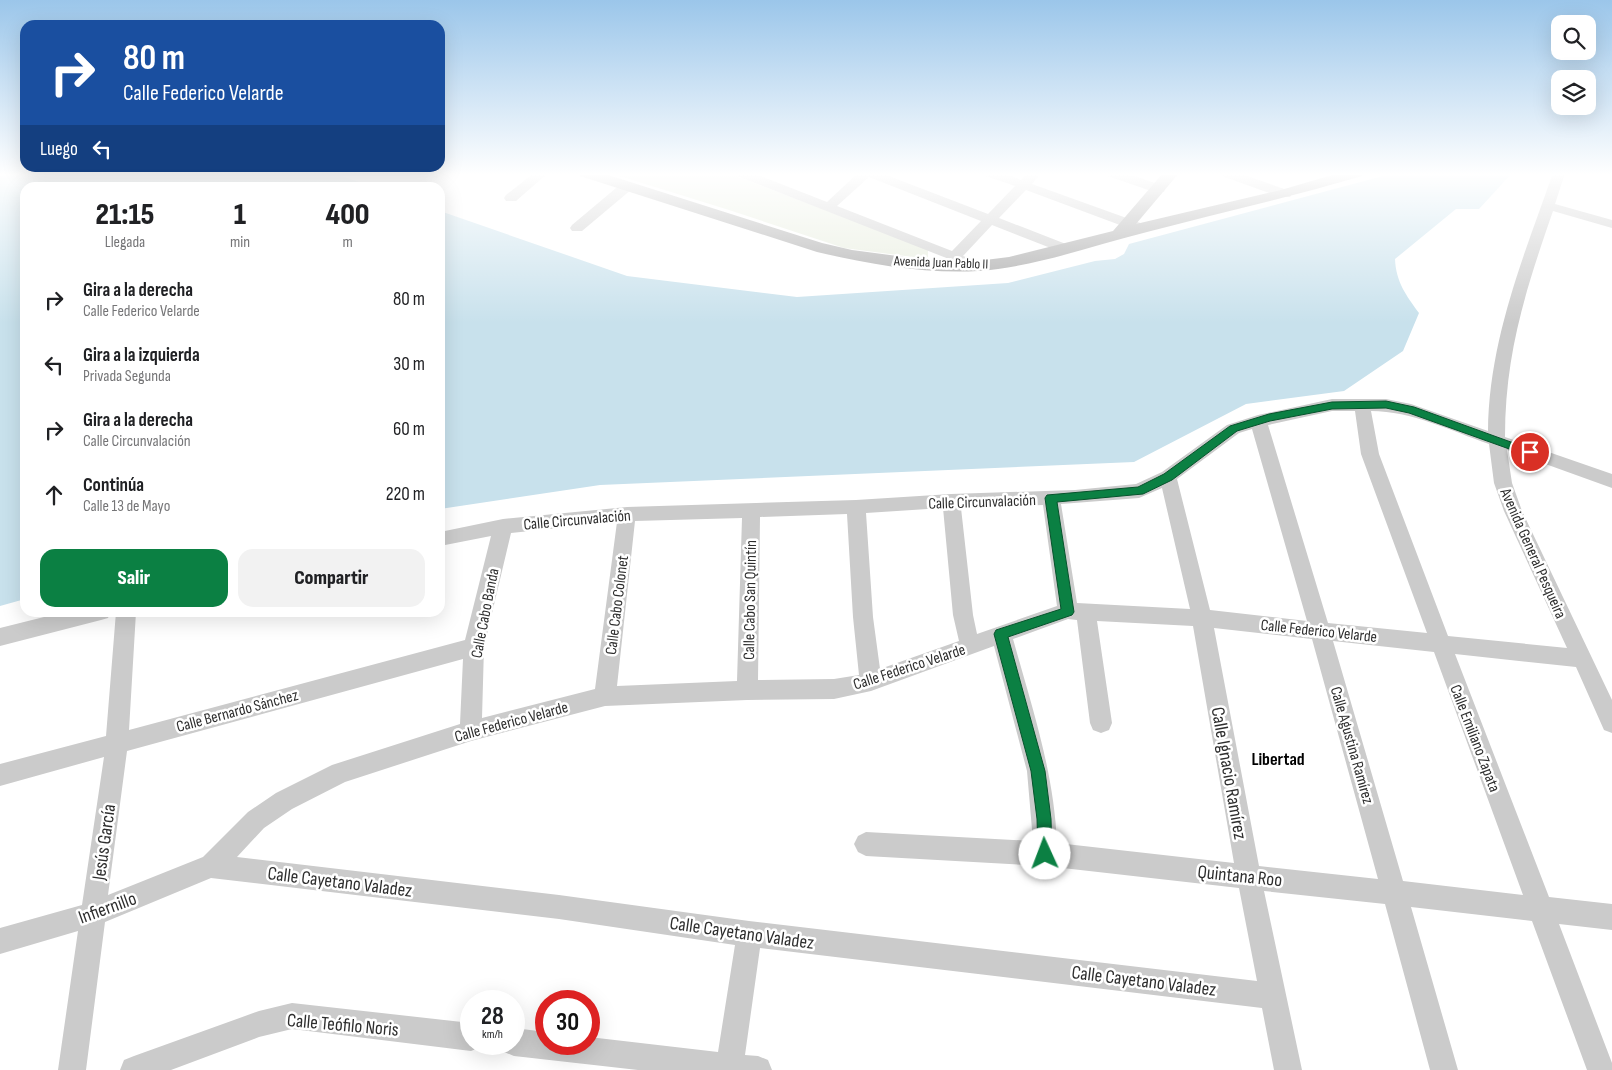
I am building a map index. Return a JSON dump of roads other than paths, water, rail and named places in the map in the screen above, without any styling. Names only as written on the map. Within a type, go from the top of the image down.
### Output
[{"type":"main road","name":"Avenida Juan Pablo II","points":[[745,223],[852,255],[920,264],[977,266],[1018,260],[1066,249],[1130,228],[1153,223]]},
{"type":"main road","points":[[1130,228],[1134,223]]},
{"type":"street","points":[[577,228],[583,223]]},
{"type":"street","points":[[869,223],[977,266]]},
{"type":"street","points":[[955,256],[986,223]]},
{"type":"street","points":[[1000,223],[1066,249]]},
{"type":"street","points":[[1117,223],[1130,228]]},
{"type":"street","name":"Avenida General Pesqueira","points":[[1542,223],[1513,305],[1499,376],[1497,441],[1502,479],[1512,511],[1612,723]]},
{"type":"street","name":"Calle Circunvalación","points":[[445,538],[503,526],[626,514],[856,508],[951,501],[1051,498],[1139,491],[1168,477],[1233,428],[1258,420],[1332,406],[1362,404],[1386,405],[1410,410],[1612,481]]},
{"type":"street","name":"Calle Emiliano Zapata","points":[[1362,404],[1370,454],[1601,1070]]},
{"type":"street","name":"Calle Agustina Ramírez","points":[[1258,420],[1320,630],[1444,1070]]},
{"type":"street","name":"Calle Ignacio Ramírez","points":[[1168,477],[1202,618],[1249,876],[1288,1070]]},
{"type":"street","points":[[1051,498],[1101,723]]},
{"type":"street","points":[[951,501],[963,616],[970,646]]},
{"type":"street","points":[[856,508],[860,598],[864,645],[870,682]]},
{"type":"street","name":"Calle Cabo San Quintín","points":[[747,690],[750,510]]},
{"type":"street","name":"Calle Cabo Colonet","points":[[605,696],[626,514]]},
{"type":"street","name":"Calle Cabo Banda","points":[[470,731],[474,647],[503,526]]},
{"type":"street","name":"Calle Federico Velarde","points":[[211,866],[256,820],[284,801],[340,773],[470,731],[605,696],[747,690],[834,689],[870,682],[1001,634],[1077,611],[1202,618],[1582,659]]},
{"type":"street","points":[[0,637],[81,617]]},
{"type":"street","name":"Jesús García","points":[[72,1070],[117,742],[126,617]]},
{"type":"street","points":[[1001,634],[1038,771],[1044,819],[1045,854]]},
{"type":"street","name":"Calle Bernardo Sánchez","points":[[0,775],[474,647]]},
{"type":"street","name":"Quintana Roo","points":[[866,844],[1045,854],[1612,917]]},
{"type":"street","name":"Infiernillo","points":[[0,942],[93,914],[211,866]]},
{"type":"street","name":"Calle Cayetano Valadez","points":[[211,866],[559,907],[749,934],[1273,996]]},
{"type":"street","points":[[729,1068],[749,934]]},
{"type":"street","name":"Calle Teófilo Noris","points":[[134,1070],[259,1024],[285,1017],[460,1036]]},
{"type":"street","points":[[525,1043],[758,1070]]},
{"type":"water","points":[[0,223],[20,223],[20,600],[0,606]]},
{"type":"water","points":[[445,223],[474,223],[627,276],[797,297],[1008,283],[1095,261],[1115,259],[1124,254],[1129,244],[1208,223],[1439,223],[1395,259],[1397,275],[1406,294],[1419,313],[1403,351],[1344,391],[1246,404],[1134,462],[600,485],[445,508]]},
{"type":"district","name":"Libertad","points":[[1278,759]]}]
